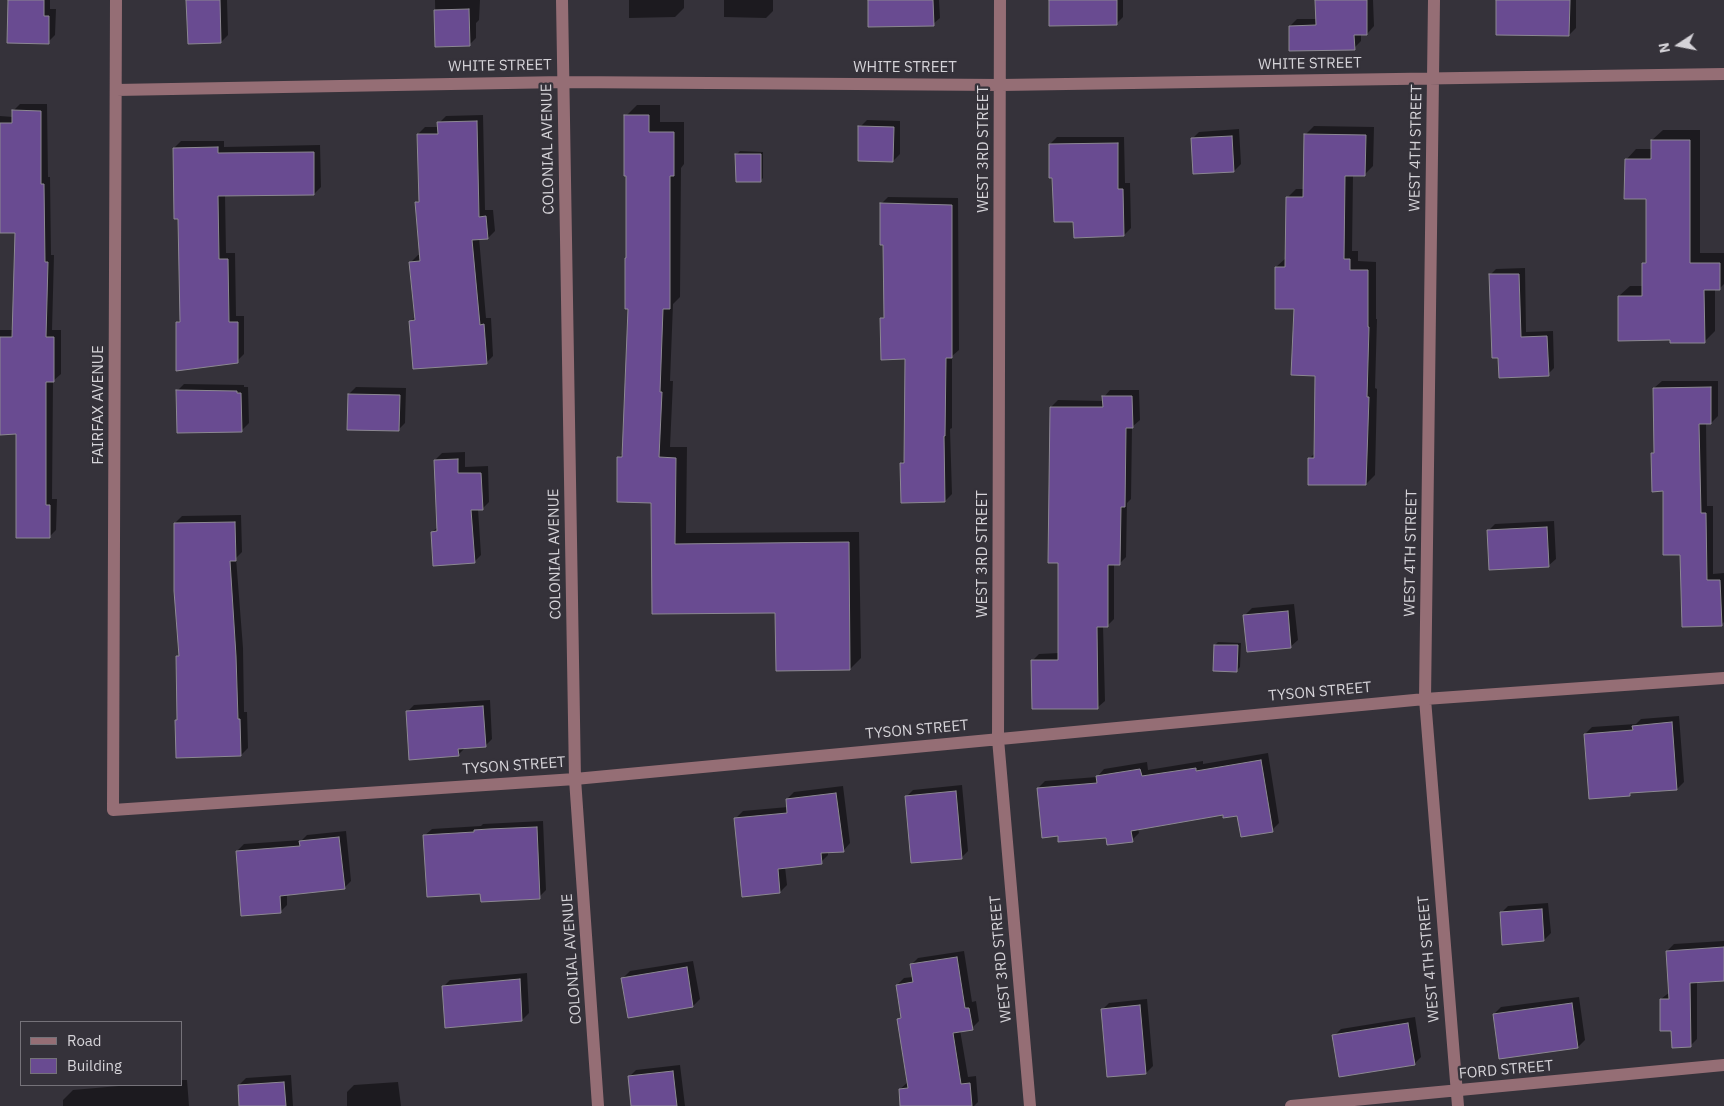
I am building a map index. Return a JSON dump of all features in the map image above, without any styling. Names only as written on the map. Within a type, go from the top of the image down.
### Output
[{"type":"street","name":"FAIRFAX AVENUE","points":[[113,810],[116,0]]},
{"type":"street","name":"COLONIAL AVENUE","points":[[562,0],[575,779],[598,1106]]},
{"type":"street","name":"WEST 3RD STREET","points":[[1000,0],[998,739],[1030,1106]]},
{"type":"street","name":"WEST 4TH STREET","points":[[1434,0],[1425,699],[1458,1106]]},
{"type":"street","name":"WHITE STREET","points":[[116,90],[563,82],[1001,85],[1724,74]]},
{"type":"street","name":"TYSON STREET","points":[[113,810],[575,779],[1425,699],[1724,678]]},
{"type":"street","name":"FORD STREET","points":[[1291,1106],[1724,1065]]},
{"type":"building","points":[[8,0],[44,0],[44,16],[49,16],[49,44],[7,43]]},
{"type":"building","points":[[186,0],[220,0],[221,43],[188,44]]},
{"type":"building","points":[[868,0],[933,0],[934,26],[868,27]]},
{"type":"building","points":[[1049,0],[1117,0],[1117,25],[1049,26]]},
{"type":"building","points":[[1315,0],[1367,0],[1367,35],[1354,35],[1355,50],[1289,51],[1289,26],[1316,25]]},
{"type":"building","points":[[1496,0],[1570,0],[1569,36],[1496,35]]},
{"type":"building","points":[[469,9],[470,46],[435,47],[434,10]]},
{"type":"building","points":[[12,110],[41,111],[41,184],[44,184],[45,262],[48,262],[46,337],[54,337],[54,382],[46,382],[46,505],[50,505],[50,538],[16,538],[16,434],[0,435],[0,337],[12,337],[15,233],[0,233],[0,123],[12,123]]},
{"type":"building","points":[[624,115],[649,115],[649,132],[674,132],[674,176],[670,176],[670,309],[663,309],[659,457],[676,458],[675,544],[849,542],[850,670],[776,671],[775,613],[652,614],[651,503],[617,502],[617,457],[622,457],[628,309],[625,309],[626,176],[624,176]]},
{"type":"building","points":[[477,121],[479,217],[486,216],[488,239],[472,240],[480,325],[484,324],[487,364],[413,369],[409,321],[415,320],[409,262],[420,261],[415,202],[419,202],[417,134],[438,134],[437,122]]},
{"type":"building","points":[[858,126],[894,127],[893,162],[858,161]]},
{"type":"building","points":[[1304,134],[1366,135],[1365,176],[1345,176],[1344,259],[1350,259],[1350,270],[1368,270],[1367,397],[1369,397],[1366,485],[1308,485],[1308,458],[1314,458],[1315,376],[1291,375],[1294,309],[1275,309],[1275,267],[1285,267],[1286,197],[1303,197]]},
{"type":"building","points":[[1232,136],[1234,172],[1193,174],[1191,138]]},
{"type":"building","points":[[1651,140],[1690,140],[1690,263],[1720,263],[1720,290],[1704,290],[1705,343],[1670,343],[1670,340],[1618,341],[1618,296],[1642,296],[1642,263],[1646,263],[1646,199],[1624,199],[1625,159],[1651,159]]},
{"type":"building","points":[[1118,143],[1118,189],[1123,189],[1124,236],[1074,238],[1073,222],[1054,222],[1052,178],[1049,178],[1049,144]]},
{"type":"building","points":[[218,147],[218,153],[314,152],[314,195],[218,196],[219,259],[228,259],[229,322],[238,322],[238,363],[176,371],[176,322],[180,322],[178,219],[174,219],[173,148]]},
{"type":"building","points":[[735,154],[761,154],[761,182],[736,182]]},
{"type":"building","points":[[880,203],[952,205],[952,358],[946,358],[945,502],[901,503],[900,463],[904,463],[905,359],[881,360],[880,318],[884,318],[883,245],[880,245]]},
{"type":"building","points":[[1489,274],[1519,274],[1521,337],[1547,336],[1549,376],[1499,378],[1498,358],[1492,358]]},
{"type":"building","points":[[1711,387],[1711,424],[1699,424],[1701,513],[1706,513],[1707,580],[1720,580],[1722,626],[1682,627],[1680,555],[1663,555],[1663,491],[1652,492],[1651,453],[1654,453],[1653,388]]},
{"type":"building","points":[[176,390],[237,391],[237,393],[241,393],[242,432],[177,433]]},
{"type":"building","points":[[348,394],[400,395],[399,431],[347,430]]},
{"type":"building","points":[[1102,396],[1132,396],[1133,428],[1126,428],[1125,507],[1121,507],[1120,565],[1108,565],[1108,627],[1097,627],[1098,709],[1032,709],[1031,660],[1058,660],[1058,563],[1048,563],[1050,407],[1103,407]]},
{"type":"building","points":[[458,459],[458,473],[481,473],[483,510],[471,510],[475,563],[433,566],[431,532],[437,531],[434,460]]},
{"type":"building","points":[[235,522],[236,561],[230,561],[241,756],[176,758],[176,656],[179,656],[174,591],[174,523]]},
{"type":"building","points":[[1547,527],[1549,567],[1489,570],[1487,530]]},
{"type":"building","points":[[1288,611],[1291,648],[1247,652],[1243,615]]},
{"type":"building","points":[[1214,645],[1238,645],[1237,672],[1213,671]]},
{"type":"building","points":[[483,706],[486,747],[458,749],[459,756],[409,760],[406,711]]},
{"type":"building","points":[[1672,722],[1677,790],[1630,793],[1630,796],[1589,799],[1584,734],[1633,730],[1632,726]]},
{"type":"building","points":[[1261,760],[1273,832],[1241,837],[1237,816],[1223,818],[1223,815],[1131,831],[1133,842],[1107,845],[1106,838],[1058,842],[1058,836],[1042,838],[1037,788],[1097,783],[1096,776],[1140,769],[1142,776],[1196,768],[1196,771]]},
{"type":"building","points":[[956,791],[962,859],[911,863],[905,796]]},
{"type":"building","points":[[836,793],[844,852],[821,853],[822,864],[778,869],[780,893],[742,897],[734,818],[787,813],[786,799]]},
{"type":"building","points":[[537,827],[540,899],[481,902],[480,894],[427,897],[423,835]]},
{"type":"building","points":[[339,837],[345,889],[280,896],[281,913],[241,916],[236,851],[300,846],[299,841]]},
{"type":"building","points":[[1542,909],[1544,941],[1502,945],[1500,912]]},
{"type":"building","points":[[1724,947],[1724,981],[1690,983],[1691,1047],[1672,1048],[1671,1031],[1660,1031],[1660,999],[1669,999],[1666,951]]},
{"type":"building","points":[[957,957],[965,1008],[969,1008],[973,1030],[953,1033],[961,1084],[970,1083],[972,1106],[900,1106],[899,1089],[908,1088],[897,1019],[901,1018],[896,985],[913,982],[910,964]]},
{"type":"building","points":[[687,967],[693,1007],[628,1018],[621,978]]},
{"type":"building","points":[[520,979],[522,1021],[445,1028],[442,986]]},
{"type":"building","points":[[1572,1003],[1578,1048],[1499,1059],[1493,1014]]},
{"type":"building","points":[[1140,1005],[1146,1074],[1107,1077],[1101,1009]]},
{"type":"building","points":[[1408,1023],[1415,1065],[1339,1077],[1332,1035]]},
{"type":"building","points":[[673,1071],[677,1106],[631,1106],[628,1076]]},
{"type":"building","points":[[284,1082],[286,1106],[239,1106],[238,1085]]}]
